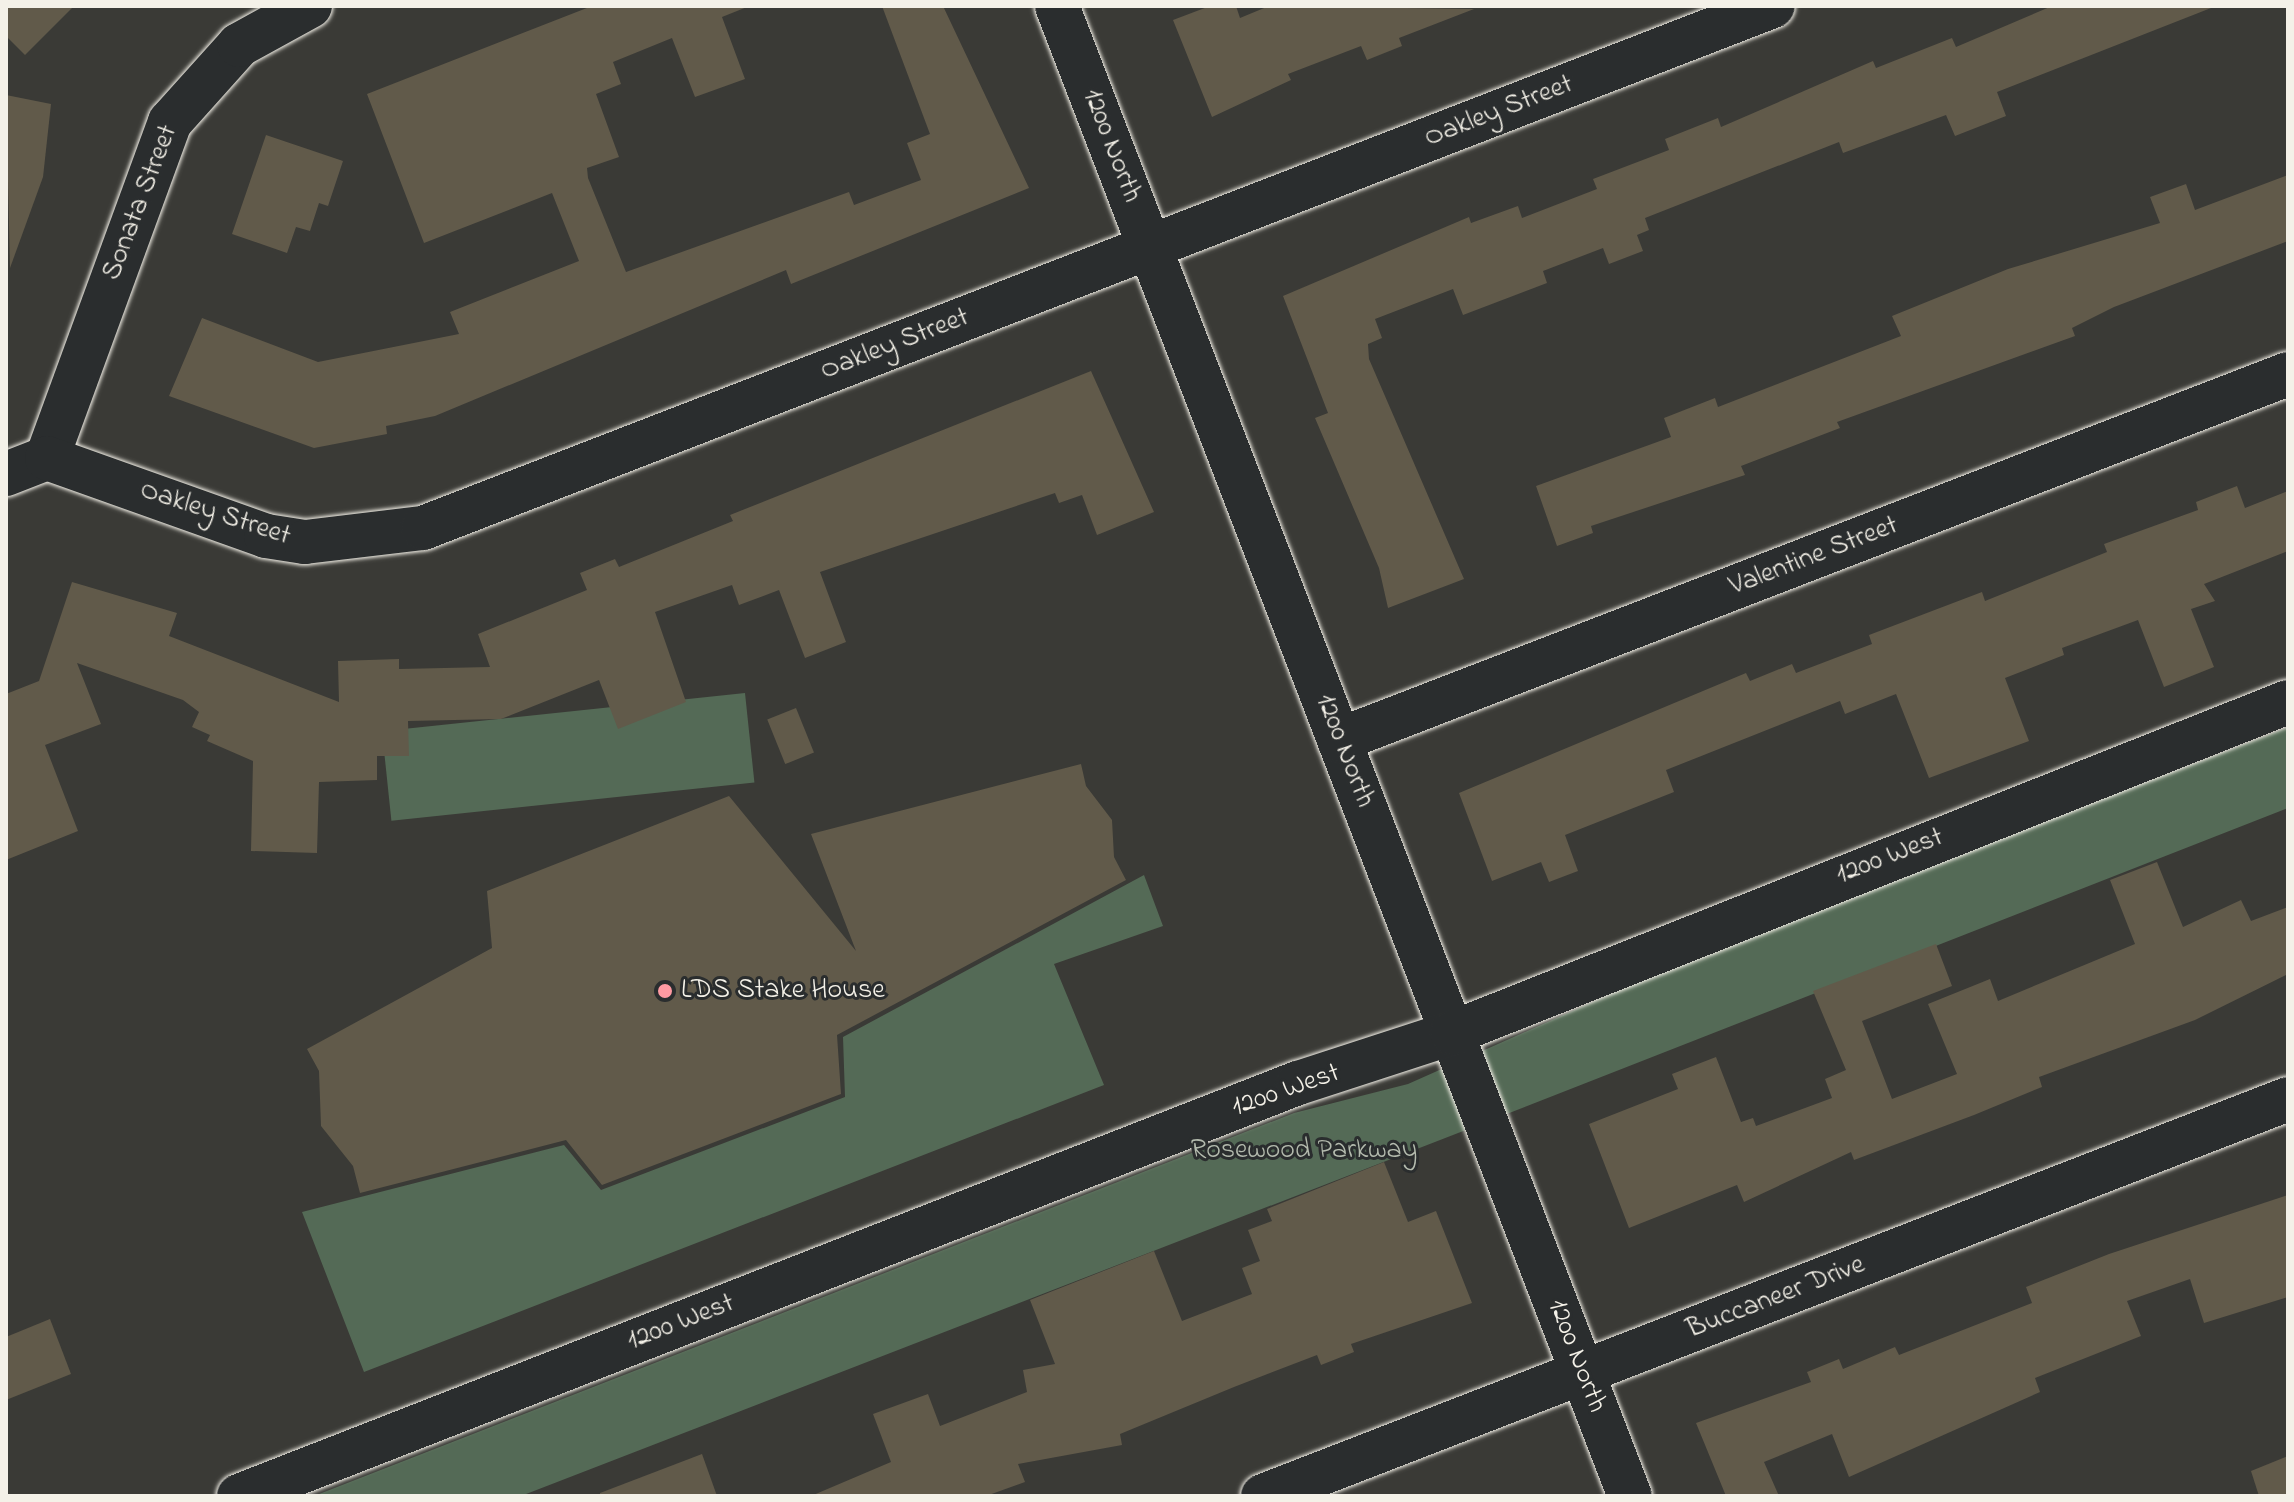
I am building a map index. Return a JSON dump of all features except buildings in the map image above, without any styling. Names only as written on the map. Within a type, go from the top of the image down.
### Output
[{"type":"street","name":"Sonata Street","points":[[47,458],[170,122],[239,45],[310,6]]},
{"type":"street","name":"1200 North","points":[[1057,6],[1630,1496]]},
{"type":"street","name":"Oakley Street","points":[[47,458],[266,536],[305,542],[384,537],[1150,247],[1773,6]]},
{"type":"street","name":"Valentine Street","points":[[1339,740],[2288,374]]},
{"type":"street","points":[[6,474],[47,458]]},
{"type":"street","name":"1200 West","points":[[239,1496],[1298,1083],[1452,1033],[2288,702]]},
{"type":"street","name":"Buccaneer Drive","points":[[1263,1496],[2288,1099]]},
{"type":"green space","points":[[745,693],[754,783],[391,821],[382,731]]},
{"type":"green space","name":"Rosewood Parkway","points":[[2288,727],[2288,808],[1453,1135],[521,1496],[314,1496],[1294,1113],[1408,1084],[1680,963]]},
{"type":"green space","points":[[1144,875],[1163,926],[1054,964],[1104,1085],[364,1372],[302,1212],[564,1145],[601,1190],[845,1097],[843,1037]]},
{"type":"place","name":"LDS Stake House","points":[[665,991]]}]
